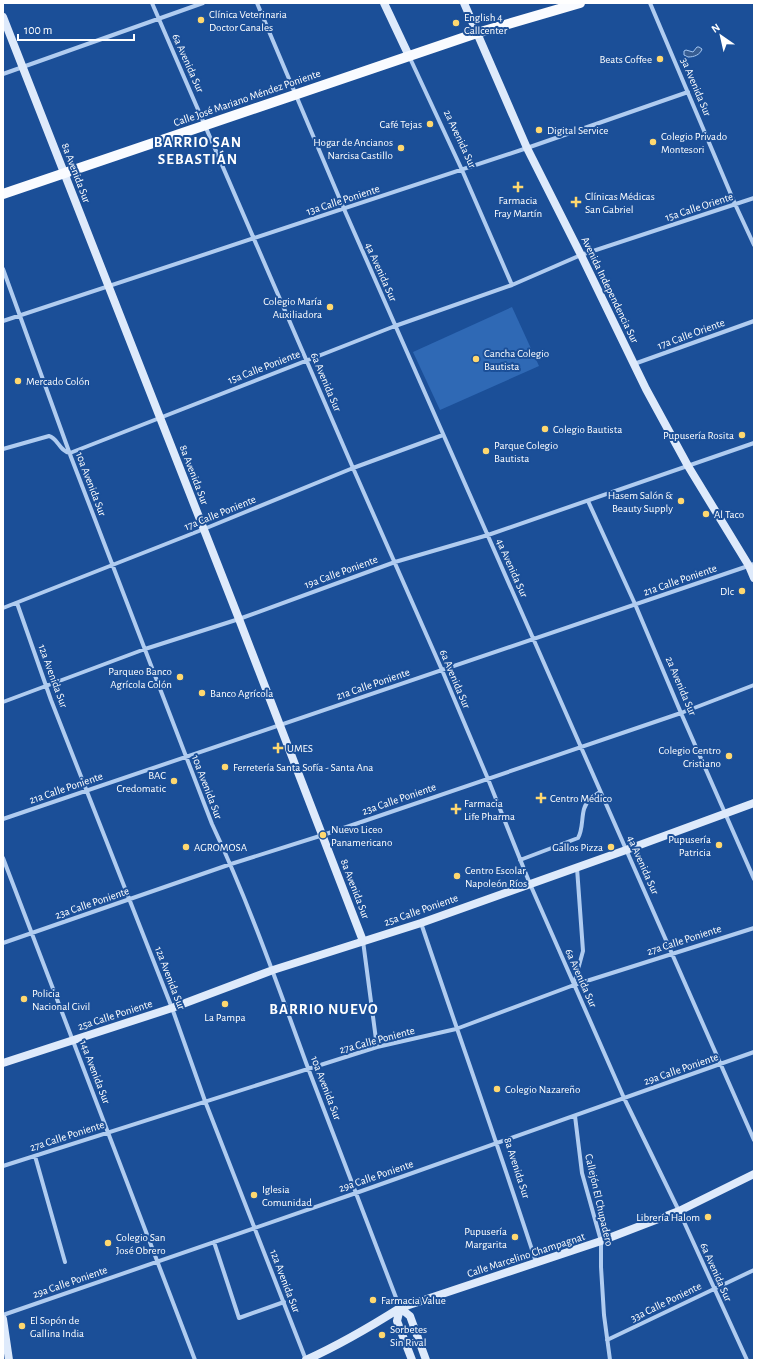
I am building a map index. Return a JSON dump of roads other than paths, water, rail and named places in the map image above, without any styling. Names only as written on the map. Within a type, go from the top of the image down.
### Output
[{"type":"main road","name":"Calle José Mariano Méndez Poniente","points":[[3,194],[476,33],[580,3]]},
{"type":"street","name":"6a Avenida Sur","points":[[152,3],[442,670],[530,884],[624,1098],[679,1211],[747,1360]]},
{"type":"street","points":[[3,74],[203,3]]},
{"type":"street","name":"4a Avenida Sur","points":[[257,3],[395,326],[754,1140]]},
{"type":"street","name":"2a Avenida Sur","points":[[384,3],[462,170],[512,285]]},
{"type":"street","name":"Avenida Independencia Sur","points":[[464,3],[527,148],[634,364],[688,466],[752,565],[754,578]]},
{"type":"street","name":"3a Avenida Sur","points":[[650,3],[735,204],[754,245]]},
{"type":"street","name":"8a Avenida Sur","points":[[3,18],[239,618],[363,941]]},
{"type":"street","name":"13a Calle Poniente","points":[[3,321],[462,170],[688,92]]},
{"type":"street","name":"15a Calle Oriente","points":[[581,255],[754,198]]},
{"type":"street","name":"15a Calle Poniente","points":[[70,453],[395,326],[512,285],[581,255]]},
{"type":"street","name":"10a Avenida Sur","points":[[3,269],[70,453],[186,757],[212,824],[231,864],[400,1308]]},
{"type":"street","name":"17a Calle Oriente","points":[[634,364],[754,321]]},
{"type":"street","name":"17a Calle Poniente","points":[[3,608],[204,529],[353,468],[443,435]]},
{"type":"street","points":[[3,449],[49,436],[54,438],[65,451],[70,453]]},
{"type":"street","name":"19a Calle Poniente","points":[[3,702],[145,649],[239,618],[395,562],[488,535],[754,444]]},
{"type":"street","name":"2a Avenida Sur","points":[[588,501],[635,604],[754,879]]},
{"type":"street","name":"21a Calle Poniente","points":[[3,819],[752,565]]},
{"type":"street","name":"12a Avenida Sur","points":[[17,603],[46,686],[86,791],[172,1008],[206,1101],[306,1360]]},
{"type":"street","name":"23a Calle Poniente","points":[[3,943],[231,864],[323,835],[681,713],[754,685]]},
{"type":"street","points":[[520,860],[578,838],[580,834],[583,810],[589,799],[600,792]]},
{"type":"street","name":"25a Calle Poniente","points":[[3,1063],[172,1008],[272,970],[421,923],[577,868],[725,812],[754,803]]},
{"type":"street","name":"14a Avenida Sur","points":[[3,858],[158,1261],[194,1360]]},
{"type":"street","points":[[574,984],[583,951],[577,868]]},
{"type":"street","name":"8a Avenida Sur","points":[[421,923],[456,1029],[497,1143],[536,1262]]},
{"type":"street","name":"27a Calle Poniente","points":[[3,1166],[377,1047],[456,1029],[574,984],[754,928]]},
{"type":"street","points":[[363,941],[377,1047]]},
{"type":"street","name":"29a Calle Poniente","points":[[3,1315],[356,1193],[754,1052]]},
{"type":"street","name":"Callejón El Chupadero","points":[[575,1116],[582,1173],[602,1241],[601,1267],[610,1360]]},
{"type":"street","points":[[35,1156],[65,1262]]},
{"type":"street","name":"Calle Marcelino Champagnat","points":[[306,1360],[378,1322],[400,1308],[602,1241],[679,1211],[754,1174]]},
{"type":"street","points":[[214,1242],[239,1318],[284,1302]]},
{"type":"street","name":"33a Calle Poniente","points":[[607,1340],[754,1270]]},
{"type":"street","points":[[412,1360],[397,1321],[400,1308],[410,1316],[426,1360]]},
{"type":"street","points":[[3,1318],[9,1360]]},
{"type":"place","name":"Clínica Veterinaria Doctor Canales","points":[[201,20]]},
{"type":"place","name":"English 4 Callcenter","points":[[456,23]]},
{"type":"place","name":"Beats Coffee","points":[[660,59]]},
{"type":"place","name":"Café Tejas","points":[[430,124]]},
{"type":"place","name":"Digital Service","points":[[539,130]]},
{"type":"place","name":"Colegio Privado Montesori","points":[[653,142]]},
{"type":"place","name":"Hogar de Ancianos Narcisa Castillo","points":[[401,148]]},
{"type":"place","name":"Farmacia Fray Martín","points":[[518,187]]},
{"type":"place","name":"Clínicas Médicas San Gabriel","points":[[576,202]]},
{"type":"place","name":"Colegio María Auxiliadora","points":[[330,307]]},
{"type":"place","name":"Cancha Colegio Bautista","points":[[476,359]]},
{"type":"place","name":"Mercado Colón","points":[[18,381]]},
{"type":"place","name":"Colegio Bautista","points":[[545,429]]},
{"type":"place","name":"Pupusería Rosita","points":[[742,435]]},
{"type":"place","name":"Parque Colegio Bautista","points":[[486,451]]},
{"type":"place","name":"Hasem Salón & Beauty Supply","points":[[681,501]]},
{"type":"place","name":"Al Taco","points":[[706,514]]},
{"type":"place","name":"Dlc","points":[[742,591]]},
{"type":"place","name":"Parqueo Banco Agrícola Colón","points":[[180,677]]},
{"type":"place","name":"Banco Agrícola","points":[[202,693]]},
{"type":"place","name":"UMES","points":[[278,748]]},
{"type":"place","name":"Colegio Centro Cristiano","points":[[729,756]]},
{"type":"place","name":"Ferretería Santa Sofía - Santa Ana","points":[[225,767]]},
{"type":"place","name":"BAC Credomatic","points":[[174,781]]},
{"type":"place","name":"Centro Médico","points":[[541,798]]},
{"type":"place","name":"Farmacia Life Pharma","points":[[456,809]]},
{"type":"place","name":"Nuevo Liceo Panamericano","points":[[323,835]]},
{"type":"place","name":"Pupusería Patricia","points":[[719,845]]},
{"type":"place","name":"AGROMOSA","points":[[186,847]]},
{"type":"place","name":"Gallos Pizza","points":[[611,847]]},
{"type":"place","name":"Centro Escolar Napoleón Ríos","points":[[457,876]]},
{"type":"place","name":"Policia Nacional Civil","points":[[24,999]]},
{"type":"place","name":"La Pampa","points":[[225,1004]]},
{"type":"place","name":"Colegio Nazareño","points":[[497,1089]]},
{"type":"place","name":"Iglesia Comunidad","points":[[254,1195]]},
{"type":"place","name":"Librería Halom","points":[[708,1217]]},
{"type":"place","name":"Pupusería Margarita","points":[[515,1237]]},
{"type":"place","name":"Colegio San José Obrero","points":[[108,1243]]},
{"type":"place","name":"Farmacia Value","points":[[373,1300]]},
{"type":"place","name":"El Sopón de Gallina India","points":[[22,1326]]},
{"type":"place","name":"Sorbetes Sin Rival","points":[[382,1335]]},
{"type":"district","name":"BARRIO SAN SEBASTIÁN","points":[[198,150]]},
{"type":"district","name":"BARRIO NUEVO","points":[[324,1009]]}]
